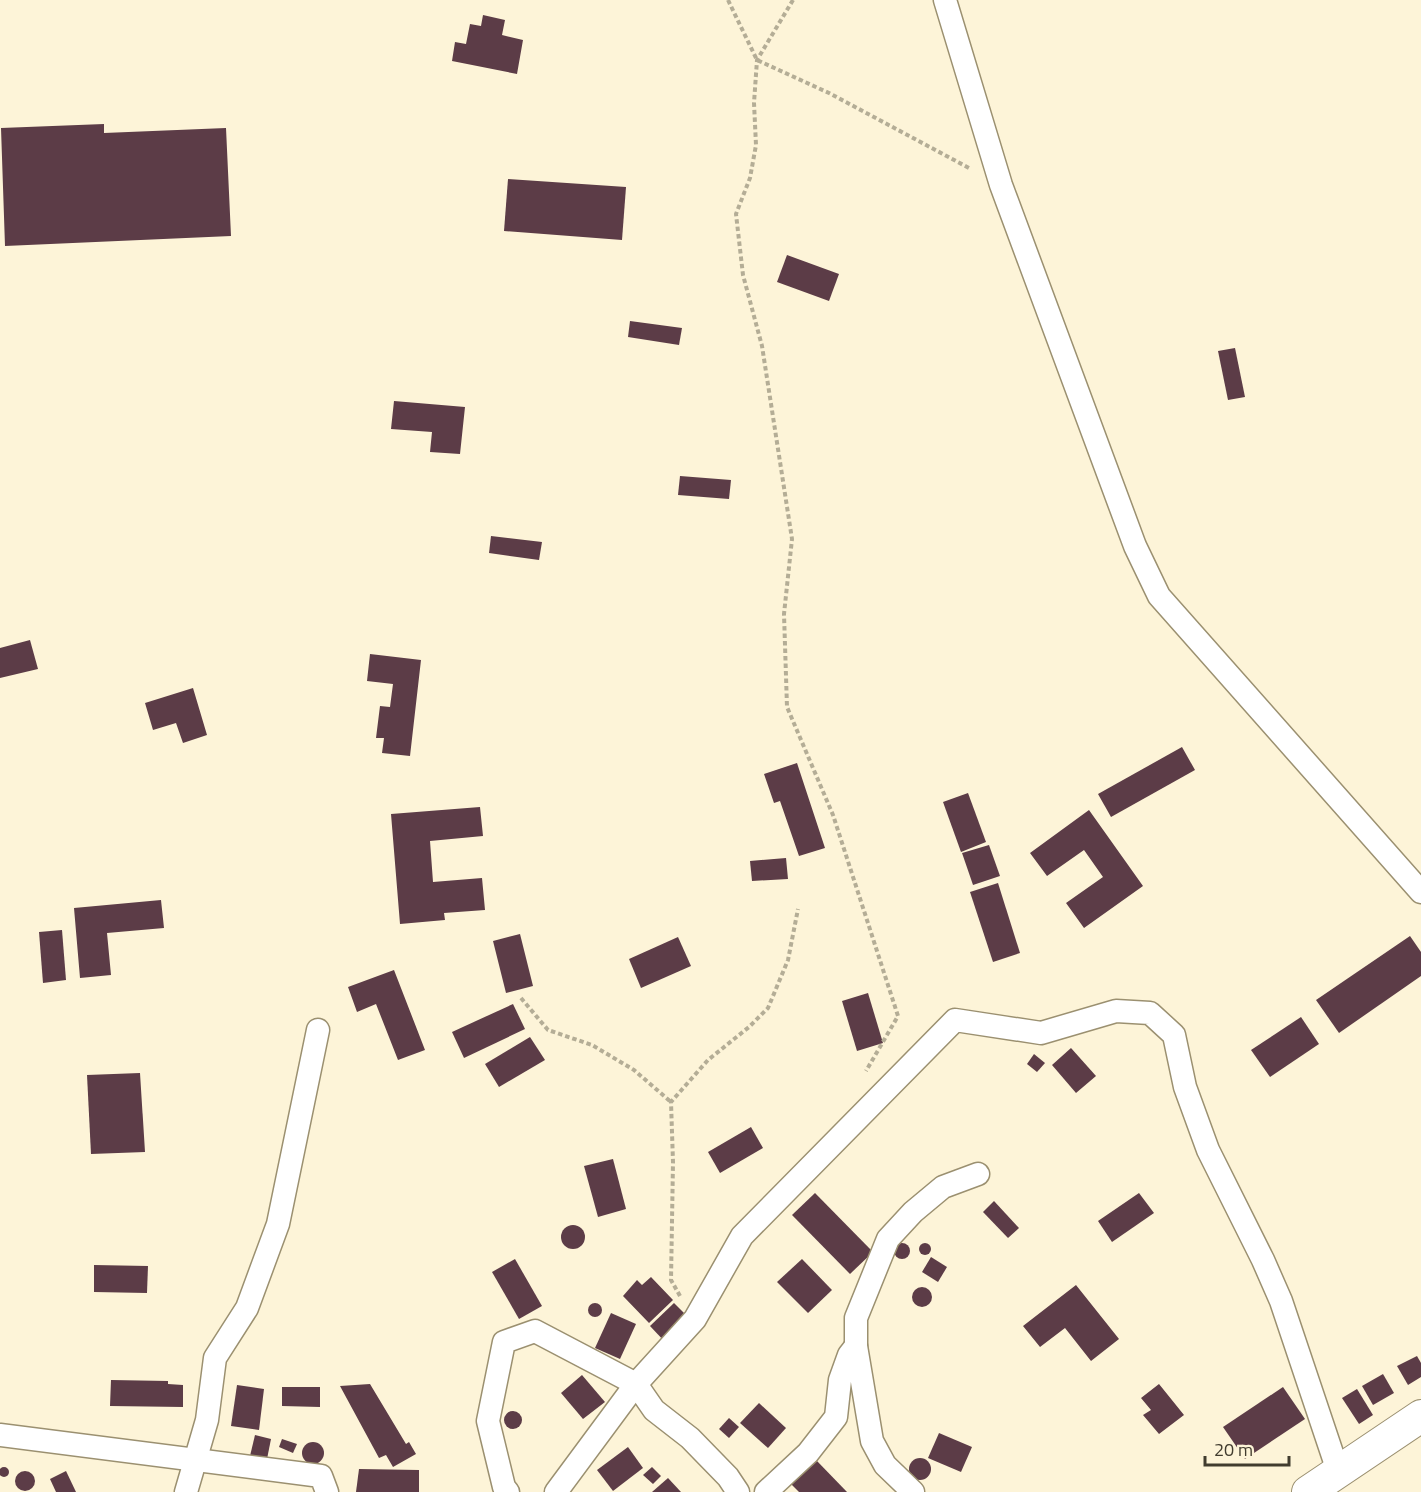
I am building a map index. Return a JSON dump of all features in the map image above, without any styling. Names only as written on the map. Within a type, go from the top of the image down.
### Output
[{"type":"main road","points":[[1308,1492],[1421,1416]]},
{"type":"street","points":[[945,0],[1001,185],[1135,546],[1159,596],[1421,892]]},
{"type":"street","points":[[556,1492],[636,1384],[695,1319],[742,1236],[956,1020],[1041,1033],[1116,1011],[1150,1012],[1174,1035],[1185,1087],[1208,1150],[1281,1301],[1338,1471]]},
{"type":"street","points":[[186,1492],[207,1420],[215,1358],[247,1308],[278,1224],[318,1030]]},
{"type":"street","points":[[913,1492],[885,1465],[872,1441],[856,1346],[856,1318],[888,1239],[913,1212],[943,1187],[978,1174]]},
{"type":"street","points":[[508,1492],[504,1487],[488,1421],[504,1342],[535,1331],[636,1384],[654,1410],[690,1438],[728,1477],[738,1492]]},
{"type":"street","points":[[766,1492],[808,1454],[836,1417],[840,1380],[849,1355],[856,1346]]},
{"type":"street","points":[[0,1435],[321,1476],[327,1492]]},
{"type":"path","points":[[728,0],[757,60],[828,93],[1001,185]]},
{"type":"path","points":[[793,0],[757,60],[754,103],[756,145],[750,178],[736,214],[743,275],[762,346],[792,539],[784,614],[787,707],[833,815],[898,1016],[864,1075]]},
{"type":"path","points":[[695,1319],[671,1280],[673,1162],[671,1102],[708,1059],[749,1028],[768,1008],[788,960],[798,909]]},
{"type":"path","points":[[521,998],[548,1030],[592,1045],[634,1070],[671,1102]]},
{"type":"building","points":[[483,15],[505,20],[502,35],[523,40],[517,74],[452,61],[455,42],[466,44],[470,24],[481,26]]},
{"type":"building","points":[[104,124],[104,133],[226,128],[231,236],[5,246],[1,128]]},
{"type":"building","points":[[508,179],[626,187],[622,240],[504,231]]},
{"type":"building","points":[[787,255],[839,274],[829,301],[777,282]]},
{"type":"building","points":[[630,321],[682,328],[679,345],[628,337]]},
{"type":"building","points":[[1235,348],[1245,397],[1228,400],[1218,351]]},
{"type":"building","points":[[394,401],[465,407],[460,454],[430,452],[432,432],[391,429]]},
{"type":"building","points":[[680,476],[731,480],[729,499],[678,495]]},
{"type":"building","points":[[491,536],[542,542],[539,560],[489,553]]},
{"type":"building","points":[[30,640],[38,669],[0,678],[0,648]]},
{"type":"building","points":[[370,654],[421,660],[410,756],[382,753],[384,738],[376,738],[380,706],[390,707],[393,684],[367,681]]},
{"type":"building","points":[[193,688],[207,735],[183,743],[176,723],[153,730],[145,703]]},
{"type":"building","points":[[1182,747],[1195,770],[1111,817],[1098,794]]},
{"type":"building","points":[[797,763],[825,848],[799,856],[780,801],[774,803],[764,774]]},
{"type":"building","points":[[968,793],[986,842],[961,852],[943,802]]},
{"type":"building","points":[[480,807],[483,836],[430,841],[433,882],[482,878],[485,910],[444,913],[445,920],[400,924],[391,814]]},
{"type":"building","points":[[1089,810],[1143,886],[1084,928],[1066,903],[1103,877],[1084,850],[1047,876],[1030,853]]},
{"type":"building","points":[[989,845],[1000,876],[973,885],[962,853]]},
{"type":"building","points":[[786,858],[788,879],[752,881],[750,861]]},
{"type":"building","points":[[998,883],[1020,953],[993,962],[970,892]]},
{"type":"building","points":[[161,900],[164,928],[107,933],[111,975],[80,978],[74,908]]},
{"type":"building","points":[[62,930],[66,980],[43,983],[39,932]]},
{"type":"building","points":[[520,934],[533,986],[506,993],[493,941]]},
{"type":"building","points":[[1410,936],[1421,952],[1421,976],[1339,1033],[1316,1000]]},
{"type":"building","points":[[678,937],[691,966],[641,988],[629,959]]},
{"type":"building","points":[[394,970],[425,1050],[398,1060],[376,1004],[357,1012],[348,987]]},
{"type":"building","points":[[868,993],[883,1043],[857,1051],[842,1001]]},
{"type":"building","points":[[513,1004],[525,1029],[464,1058],[452,1032]]},
{"type":"building","points":[[1301,1017],[1319,1044],[1270,1077],[1251,1050]]},
{"type":"building","points":[[530,1037],[545,1060],[499,1087],[485,1064]]},
{"type":"building","points":[[1071,1048],[1096,1076],[1076,1093],[1052,1065]]},
{"type":"building","points":[[1034,1054],[1045,1063],[1037,1072],[1027,1064]]},
{"type":"building","points":[[140,1073],[145,1152],[91,1154],[87,1075]]},
{"type":"building","points":[[751,1127],[763,1148],[720,1173],[708,1152]]},
{"type":"building","points":[[613,1159],[626,1209],[598,1217],[584,1166]]},
{"type":"building","points":[[815,1193],[873,1252],[850,1274],[792,1215]]},
{"type":"building","points":[[1139,1193],[1154,1213],[1112,1242],[1098,1221]]},
{"type":"building","points":[[994,1201],[1019,1228],[1008,1238],[983,1212]]},
{"type":"building","points":[[573,1225],[582,1228],[585,1237],[582,1246],[573,1249],[564,1246],[561,1237],[564,1228]]},
{"type":"building","points":[[899,1243],[905,1243],[910,1251],[908,1257],[899,1259],[894,1254],[894,1248]]},
{"type":"building","points":[[927,1243],[931,1249],[927,1255],[923,1255],[919,1247]]},
{"type":"building","points":[[931,1257],[947,1267],[938,1282],[922,1272]]},
{"type":"building","points":[[515,1259],[542,1306],[519,1319],[492,1272]]},
{"type":"building","points":[[802,1259],[832,1290],[808,1313],[777,1282]]},
{"type":"building","points":[[94,1265],[148,1266],[147,1293],[94,1292]]},
{"type":"building","points":[[651,1277],[673,1300],[649,1323],[623,1296],[637,1280],[642,1285]]},
{"type":"building","points":[[1076,1285],[1119,1339],[1091,1361],[1065,1328],[1040,1347],[1023,1326]]},
{"type":"building","points":[[922,1287],[929,1290],[932,1297],[929,1304],[922,1307],[915,1304],[912,1297],[915,1290]]},
{"type":"building","points":[[592,1303],[598,1303],[602,1310],[598,1317],[592,1317],[588,1313],[588,1307]]},
{"type":"building","points":[[674,1303],[690,1319],[666,1343],[650,1326]]},
{"type":"building","points":[[611,1313],[636,1324],[620,1359],[595,1348]]},
{"type":"building","points":[[1417,1356],[1421,1363],[1421,1377],[1408,1385],[1397,1366]]},
{"type":"building","points":[[1383,1374],[1394,1393],[1373,1405],[1362,1386]]},
{"type":"building","points":[[582,1375],[605,1402],[583,1419],[561,1393]]},
{"type":"building","points":[[111,1380],[168,1381],[168,1384],[183,1385],[183,1407],[110,1406]]},
{"type":"building","points":[[370,1384],[406,1444],[409,1442],[416,1454],[393,1467],[386,1455],[379,1458],[340,1386]]},
{"type":"building","points":[[1159,1384],[1184,1415],[1159,1434],[1143,1415],[1151,1410],[1141,1398]]},
{"type":"building","points":[[237,1385],[264,1389],[259,1430],[231,1426]]},
{"type":"building","points":[[282,1387],[320,1387],[320,1407],[282,1406]]},
{"type":"building","points":[[1283,1387],[1305,1419],[1245,1459],[1223,1427]]},
{"type":"building","points":[[1357,1389],[1373,1415],[1359,1424],[1342,1398]]},
{"type":"building","points":[[759,1403],[786,1428],[768,1448],[740,1423]]},
{"type":"building","points":[[513,1411],[519,1414],[522,1420],[519,1426],[513,1429],[507,1426],[504,1420],[507,1414]]},
{"type":"building","points":[[729,1418],[739,1427],[729,1438],[719,1429]]},
{"type":"building","points":[[939,1433],[972,1447],[961,1472],[928,1458]]},
{"type":"building","points":[[255,1435],[271,1439],[267,1459],[250,1456]]},
{"type":"building","points":[[282,1439],[297,1444],[293,1453],[279,1447]]},
{"type":"building","points":[[313,1442],[321,1445],[324,1453],[321,1461],[313,1464],[305,1461],[302,1453],[305,1445]]},
{"type":"building","points":[[628,1447],[643,1468],[613,1491],[597,1470]]},
{"type":"building","points":[[920,1458],[930,1465],[931,1469],[924,1479],[920,1480],[910,1473],[909,1469],[916,1459]]},
{"type":"building","points":[[816,1460],[847,1492],[799,1492],[791,1484]]},
{"type":"building","points":[[4,1467],[8,1468],[8,1476],[4,1477],[0,1476],[-1,1472],[0,1468]]},
{"type":"building","points":[[652,1467],[661,1476],[653,1484],[643,1475]]},
{"type":"building","points":[[359,1469],[419,1470],[419,1492],[356,1492]]},
{"type":"building","points":[[21,1471],[29,1471],[35,1477],[35,1485],[29,1491],[21,1491],[15,1485],[15,1477]]},
{"type":"building","points":[[66,1471],[76,1492],[56,1492],[50,1479]]},
{"type":"building","points":[[668,1478],[681,1492],[652,1492]]}]
